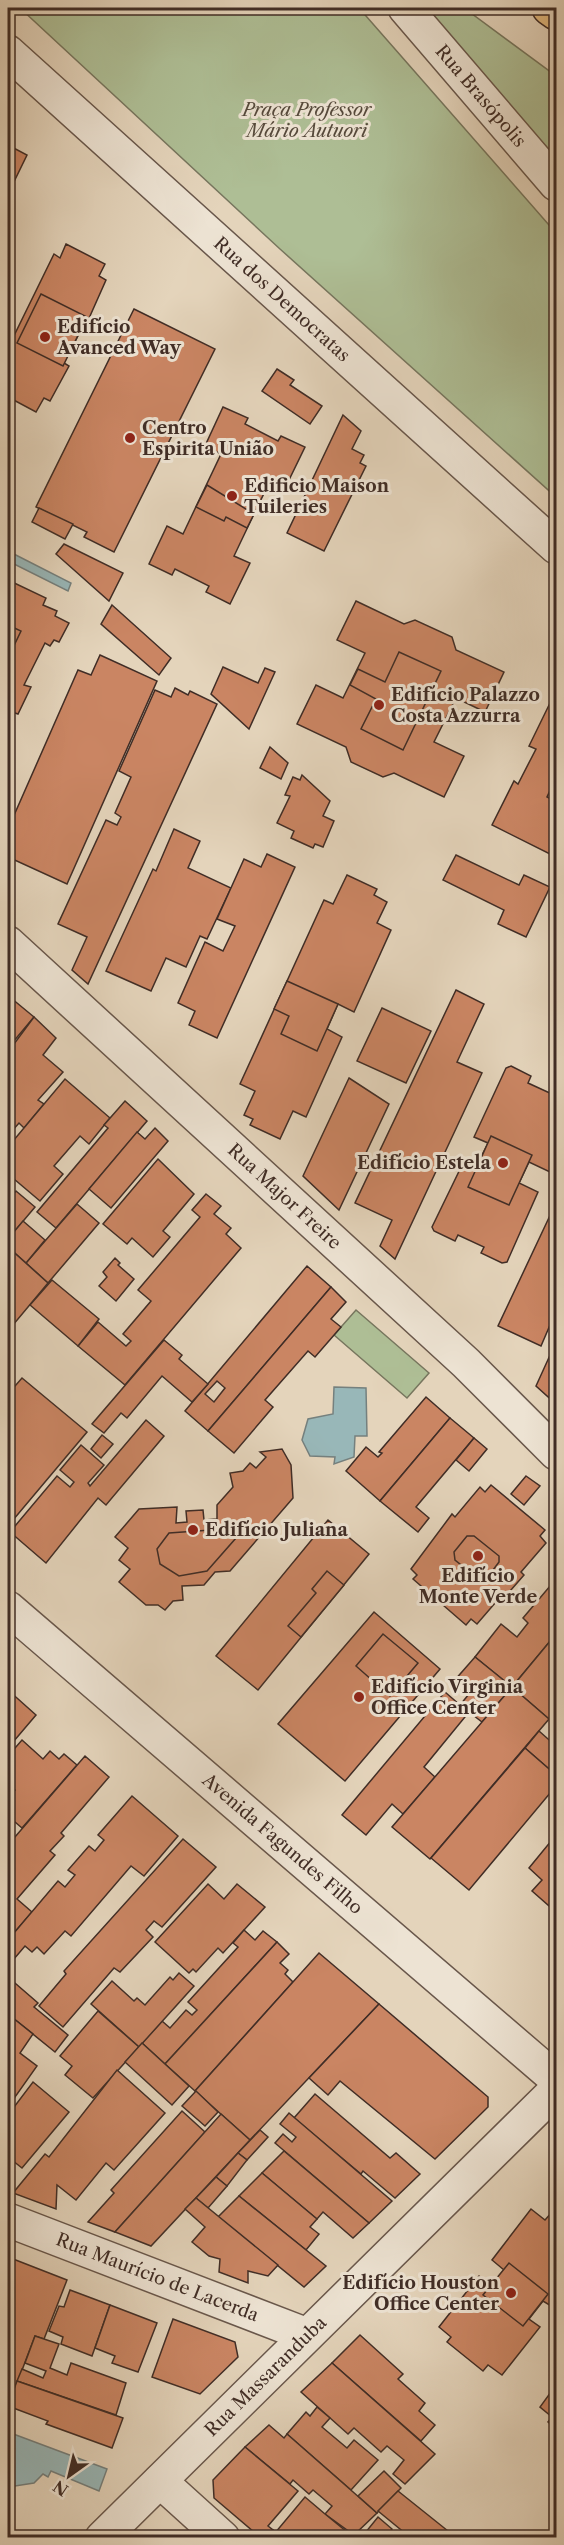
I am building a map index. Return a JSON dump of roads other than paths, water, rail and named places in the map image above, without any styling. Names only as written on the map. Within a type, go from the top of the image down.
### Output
[{"type":"highway","points":[[549,8],[556,13]]},
{"type":"street","name":"Rua Brasópolis","points":[[405,8],[556,184]]},
{"type":"street","name":"Rua dos Democratas","points":[[8,52],[556,547]]},
{"type":"street","name":"Rua Major Freire","points":[[8,943],[474,1371],[556,1454]]},
{"type":"street","name":"Avenida Fagundes Filho","points":[[8,1608],[556,2079]]},
{"type":"street","name":"Rua Massaranduba","points":[[102,2538],[556,2090]]},
{"type":"street","name":"Rua Maurício de Lacerda","points":[[8,2220],[308,2335]]},
{"type":"street","points":[[160,2481],[223,2538]]},
{"type":"water","points":[[8,551],[71,583],[68,591],[8,561]]},
{"type":"water","points":[[334,1387],[366,1388],[367,1436],[355,1436],[354,1457],[334,1464],[335,1457],[310,1456],[302,1440],[308,1419],[333,1414]]},
{"type":"water","points":[[8,2432],[107,2469],[99,2491],[51,2471],[48,2477],[43,2474],[34,2483],[15,2486],[8,2481]]},
{"type":"place","name":"Edifício Avanced Way","points":[[45,337]]},
{"type":"place","name":"Centro Espirita União","points":[[130,438]]},
{"type":"place","name":"Edificio Maison Tuileries","points":[[232,496]]},
{"type":"place","name":"Edifício Palazzo Costa Azzurra","points":[[379,705]]},
{"type":"place","name":"Edifício Estela","points":[[503,1163]]},
{"type":"place","name":"Edifício Juliana","points":[[193,1530]]},
{"type":"place","name":"Edifício Monte Verde","points":[[478,1556]]},
{"type":"place","name":"Edifício Virginia Office Center","points":[[359,1697]]},
{"type":"place","name":"Edifício Houston Office Center","points":[[511,2293]]},
{"type":"park label","name":"Praça Professor Mário Autuori","points":[[307,120]]}]
